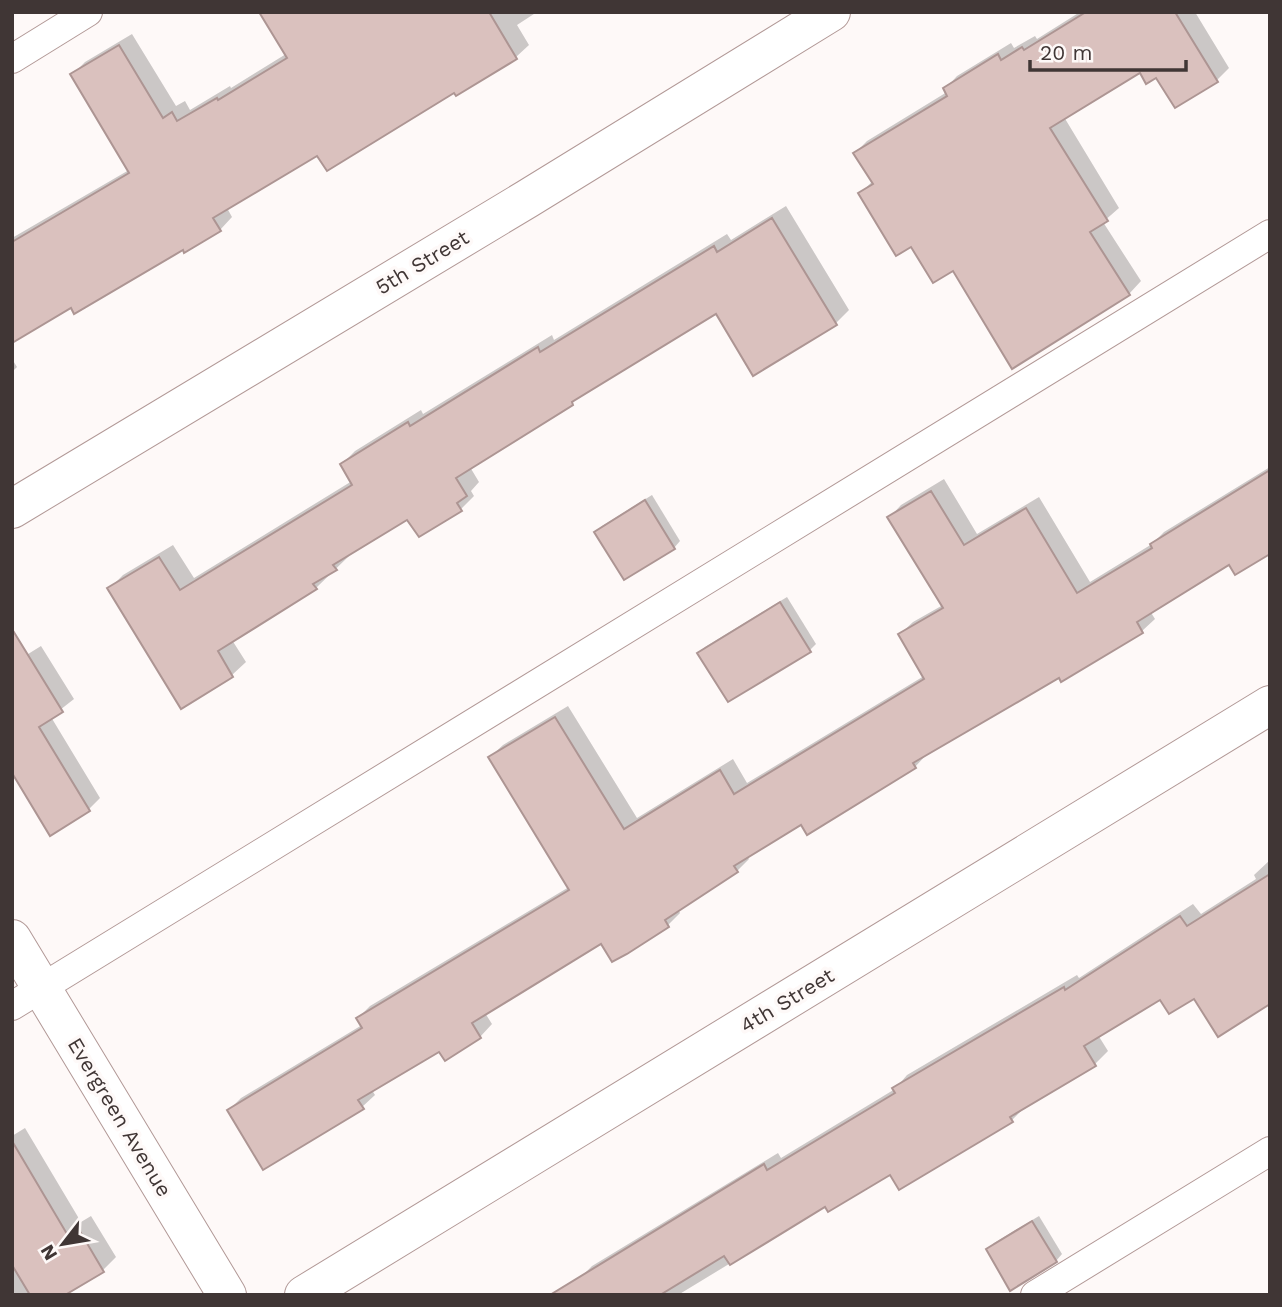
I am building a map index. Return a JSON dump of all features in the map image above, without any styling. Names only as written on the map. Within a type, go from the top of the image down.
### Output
[{"type":"street","name":"5th Street","points":[[12,509],[527,199],[831,12]]},
{"type":"street","name":"4th Street","points":[[304,1295],[1270,705]]},
{"type":"street","name":"Evergreen Avenue","points":[[12,939],[27,997],[227,1295]]},
{"type":"lane","points":[[12,59],[88,12]]},
{"type":"lane","points":[[27,997],[1270,234]]},
{"type":"lane","points":[[1034,1295],[1270,1151]]},
{"type":"building","points":[[259,12],[489,12],[517,59],[456,96],[454,93],[327,171],[317,156],[213,218],[221,231],[184,253],[183,250],[74,314],[71,308],[12,343],[12,242],[129,173],[70,74],[119,45],[163,118],[172,112],[177,121],[217,98],[218,100],[287,58]]},
{"type":"building","points":[[1086,12],[1175,12],[1218,82],[1175,108],[1156,78],[1146,84],[1140,73],[1050,128],[1108,221],[1090,232],[1130,295],[1012,369],[953,271],[933,283],[911,247],[896,256],[858,193],[873,184],[853,153],[947,96],[943,88],[998,54],[1001,60],[1022,47],[1024,50]]},
{"type":"building","points":[[772,218],[837,325],[753,376],[716,314],[572,402],[573,405],[456,478],[467,496],[457,503],[462,511],[419,537],[407,520],[333,565],[337,570],[313,584],[317,589],[218,651],[233,677],[181,709],[107,588],[159,557],[180,590],[352,485],[340,464],[408,422],[410,426],[538,347],[540,352],[714,246],[717,252]]},
{"type":"building","points":[[1270,470],[1270,554],[1235,575],[1229,565],[1137,622],[1143,633],[1061,682],[1059,678],[913,763],[916,768],[807,835],[801,825],[734,866],[738,872],[665,920],[669,927],[627,954],[612,962],[601,944],[472,1023],[481,1038],[445,1061],[439,1052],[358,1100],[364,1109],[263,1170],[227,1110],[362,1028],[356,1018],[569,890],[488,757],[555,717],[624,829],[720,770],[734,794],[924,679],[898,634],[943,608],[887,517],[931,491],[964,545],[1026,508],[1077,593],[1152,548],[1150,544]]},
{"type":"building","points":[[645,500],[675,549],[624,580],[594,532]]},
{"type":"building","points":[[780,602],[811,652],[728,702],[697,653]]},
{"type":"building","points":[[12,629],[63,712],[39,727],[90,811],[50,836],[12,773]]},
{"type":"building","points":[[1270,874],[1270,1004],[1218,1037],[1194,999],[1169,1014],[1160,1000],[1084,1046],[1096,1066],[1010,1117],[1013,1122],[899,1190],[890,1175],[828,1212],[825,1207],[730,1265],[724,1256],[660,1295],[550,1295],[764,1164],[767,1170],[895,1093],[892,1088],[1064,987],[1065,990],[1180,916],[1187,926]]},
{"type":"building","points":[[12,1141],[67,1234],[78,1228],[104,1272],[65,1295],[30,1295],[12,1265]]},
{"type":"building","points":[[1032,1221],[1057,1262],[1010,1291],[986,1249]]}]
